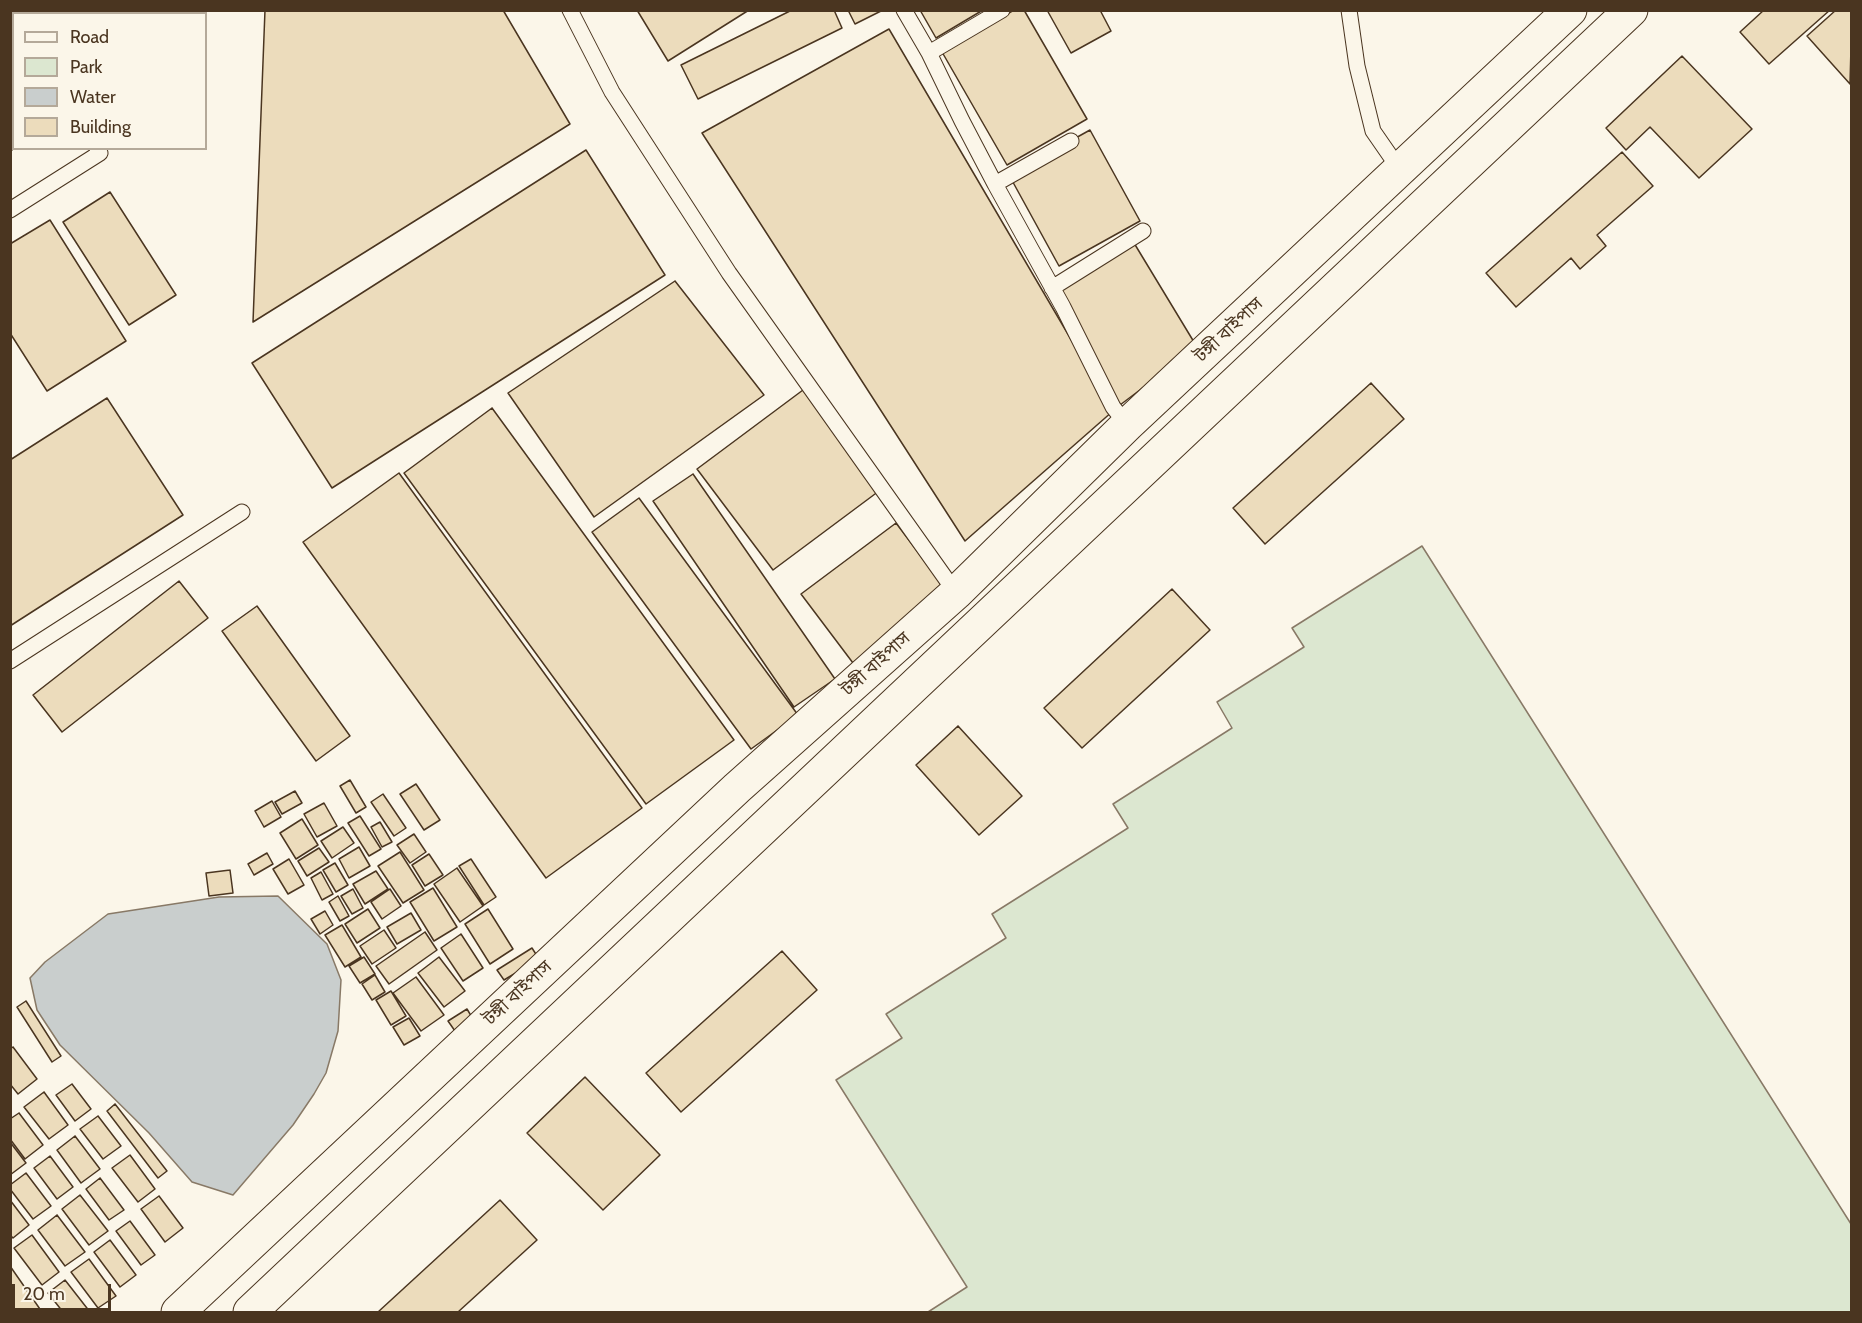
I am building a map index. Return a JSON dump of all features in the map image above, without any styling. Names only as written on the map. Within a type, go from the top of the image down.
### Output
[{"type":"main road","name":"টঙ্গী বাইপাস","points":[[178,1312],[728,796],[956,593],[1127,426],[1570,10]]},
{"type":"main road","points":[[250,1312],[1630,10]]},
{"type":"lane","points":[[570,10],[612,92],[729,273],[956,593]]},
{"type":"lane","points":[[904,10],[929,52],[962,121],[1113,407],[1127,426]]},
{"type":"lane","points":[[929,52],[1002,10]]},
{"type":"lane","points":[[1349,10],[1357,66],[1373,131],[1400,170]]},
{"type":"lane","points":[[995,184],[1071,141]]},
{"type":"lane","points":[[10,210],[100,153],[98,150]]},
{"type":"lane","points":[[1052,288],[1143,231]]},
{"type":"lane","points":[[10,661],[242,512]]},
{"type":"green space","points":[[1422,546],[1851,1224],[1851,1312],[928,1312],[967,1287],[836,1080],[902,1038],[886,1014],[1006,938],[992,914],[1128,828],[1113,804],[1232,728],[1217,702],[1304,647],[1292,628]]},
{"type":"water","points":[[278,896],[327,944],[341,980],[338,1031],[326,1073],[314,1094],[293,1125],[233,1195],[192,1182],[149,1133],[60,1045],[37,1010],[30,978],[45,962],[108,914],[219,897]]},
{"type":"building","points":[[265,10],[503,10],[570,124],[253,322]]},
{"type":"building","points":[[637,10],[749,10],[668,61]]},
{"type":"building","points":[[792,10],[834,10],[842,28],[698,99],[681,65]]},
{"type":"building","points":[[848,10],[883,10],[855,24]]},
{"type":"building","points":[[920,10],[983,10],[936,38]]},
{"type":"building","points":[[1014,10],[1024,10],[1087,119],[1007,165],[942,52]]},
{"type":"building","points":[[1047,10],[1100,10],[1111,31],[1071,53]]},
{"type":"building","points":[[1764,10],[1830,10],[1769,64],[1740,32]]},
{"type":"building","points":[[1836,10],[1852,10],[1850,84],[1807,36]]},
{"type":"building","points":[[889,29],[1113,411],[965,541],[702,133]]},
{"type":"building","points":[[12,34],[12,150],[10,151],[10,35]]},
{"type":"building","points":[[1682,56],[1752,129],[1699,178],[1650,127],[1626,150],[1606,128]]},
{"type":"building","points":[[1090,130],[1140,221],[1059,266],[1009,175]]},
{"type":"building","points":[[586,150],[665,275],[332,488],[252,363]]},
{"type":"building","points":[[1622,152],[1653,186],[1597,235],[1606,246],[1580,269],[1571,258],[1516,307],[1486,273]]},
{"type":"building","points":[[110,192],[176,295],[129,325],[63,222]]},
{"type":"building","points":[[50,220],[126,341],[47,391],[10,333],[10,244]]},
{"type":"building","points":[[1134,243],[1197,347],[1120,405],[1055,292]]},
{"type":"building","points":[[675,281],[764,395],[594,517],[508,393]]},
{"type":"building","points":[[1371,383],[1404,419],[1265,544],[1233,508]]},
{"type":"building","points":[[803,390],[879,491],[773,570],[697,469]]},
{"type":"building","points":[[107,398],[183,515],[10,626],[10,460]]},
{"type":"building","points":[[492,408],[734,740],[646,804],[404,473]]},
{"type":"building","points":[[399,473],[642,808],[546,878],[303,542]]},
{"type":"building","points":[[693,474],[835,679],[794,707],[653,501]]},
{"type":"building","points":[[639,498],[798,715],[751,749],[592,532]]},
{"type":"building","points":[[896,523],[948,592],[853,663],[801,594]]},
{"type":"building","points":[[179,581],[208,618],[62,732],[33,695]]},
{"type":"building","points":[[1172,589],[1210,630],[1082,748],[1044,708]]},
{"type":"building","points":[[257,606],[350,736],[316,761],[222,631]]},
{"type":"building","points":[[958,726],[1022,796],[979,835],[916,765]]},
{"type":"building","points":[[350,780],[366,807],[356,813],[340,786]]},
{"type":"building","points":[[416,784],[440,820],[424,830],[400,794]]},
{"type":"building","points":[[295,791],[302,803],[282,814],[275,802]]},
{"type":"building","points":[[383,794],[406,828],[394,836],[371,802]]},
{"type":"building","points":[[272,801],[281,817],[264,827],[255,811]]},
{"type":"building","points":[[324,803],[337,826],[317,837],[304,814]]},
{"type":"building","points":[[360,816],[381,849],[369,856],[348,823]]},
{"type":"building","points":[[302,819],[318,845],[296,859],[280,833]]},
{"type":"building","points":[[380,822],[392,842],[382,847],[371,827]]},
{"type":"building","points":[[343,827],[354,843],[332,858],[321,841]]},
{"type":"building","points":[[414,834],[426,852],[410,863],[397,845]]},
{"type":"building","points":[[359,847],[370,866],[349,878],[339,859]]},
{"type":"building","points":[[319,848],[329,862],[307,876],[298,861]]},
{"type":"building","points":[[400,852],[424,890],[403,903],[378,866]]},
{"type":"building","points":[[267,853],[273,864],[254,875],[248,864]]},
{"type":"building","points":[[429,854],[443,875],[425,886],[412,865]]},
{"type":"building","points":[[289,859],[304,885],[288,894],[273,869]]},
{"type":"building","points":[[471,859],[496,897],[484,905],[459,866]]},
{"type":"building","points":[[335,863],[348,885],[336,892],[323,870]]},
{"type":"building","points":[[457,868],[483,906],[460,922],[434,884]]},
{"type":"building","points":[[230,870],[233,893],[209,896],[206,873]]},
{"type":"building","points":[[376,871],[388,889],[365,904],[353,884]]},
{"type":"building","points":[[321,872],[333,894],[322,900],[311,878]]},
{"type":"building","points":[[433,888],[457,927],[434,941],[410,902]]},
{"type":"building","points":[[353,889],[363,908],[352,914],[341,896]]},
{"type":"building","points":[[390,889],[401,906],[382,919],[371,902]]},
{"type":"building","points":[[338,896],[349,916],[340,921],[329,902]]},
{"type":"building","points":[[368,909],[380,928],[357,943],[345,924]]},
{"type":"building","points":[[488,909],[513,949],[490,964],[465,924]]},
{"type":"building","points":[[325,911],[333,925],[320,934],[311,919]]},
{"type":"building","points":[[411,913],[421,930],[397,944],[387,927]]},
{"type":"building","points":[[342,925],[361,957],[345,967],[325,935]]},
{"type":"building","points":[[384,930],[396,948],[372,964],[360,946]]},
{"type":"building","points":[[425,932],[437,950],[389,984],[376,966]]},
{"type":"building","points":[[461,934],[483,968],[463,981],[441,948]]},
{"type":"building","points":[[532,948],[539,959],[504,980],[497,970]]},
{"type":"building","points":[[782,951],[817,990],[681,1112],[646,1073]]},
{"type":"building","points":[[364,957],[375,974],[360,983],[349,966]]},
{"type":"building","points":[[439,957],[465,991],[444,1007],[418,973]]},
{"type":"building","points":[[375,975],[385,992],[372,1000],[362,984]]},
{"type":"building","points":[[416,977],[444,1015],[421,1031],[393,993]]},
{"type":"building","points":[[391,991],[406,1016],[391,1025],[376,1000]]},
{"type":"building","points":[[26,1001],[61,1056],[52,1062],[17,1007]]},
{"type":"building","points":[[467,1009],[473,1019],[455,1031],[448,1021]]},
{"type":"building","points":[[409,1018],[420,1036],[404,1045],[393,1027]]},
{"type":"building","points":[[13,1047],[37,1079],[18,1094],[10,1084],[10,1049]]},
{"type":"building","points":[[585,1077],[660,1155],[603,1210],[527,1133]]},
{"type":"building","points":[[72,1084],[91,1109],[75,1121],[56,1095]]},
{"type":"building","points":[[44,1092],[68,1125],[49,1139],[24,1107]]},
{"type":"building","points":[[115,1104],[167,1171],[158,1178],[107,1111]]},
{"type":"building","points":[[19,1113],[43,1145],[25,1159],[10,1139],[10,1119]]},
{"type":"building","points":[[98,1116],[121,1146],[103,1159],[80,1129]]},
{"type":"building","points":[[75,1136],[100,1169],[81,1183],[57,1150]]},
{"type":"building","points":[[10,1142],[26,1163],[10,1175]]},
{"type":"building","points":[[130,1155],[155,1189],[138,1202],[112,1168]]},
{"type":"building","points":[[50,1156],[73,1187],[57,1199],[34,1168]]},
{"type":"building","points":[[26,1173],[51,1206],[33,1219],[10,1189],[10,1185]]},
{"type":"building","points":[[100,1178],[124,1210],[109,1220],[86,1189]]},
{"type":"building","points":[[80,1195],[108,1231],[89,1245],[62,1209]]},
{"type":"building","points":[[159,1196],[183,1228],[165,1242],[141,1209]]},
{"type":"building","points":[[10,1200],[29,1225],[13,1238],[10,1235]]},
{"type":"building","points":[[500,1200],[537,1240],[458,1312],[378,1312]]},
{"type":"building","points":[[57,1215],[85,1252],[65,1266],[38,1230]]},
{"type":"building","points":[[130,1221],[155,1255],[141,1265],[116,1231]]},
{"type":"building","points":[[32,1235],[59,1272],[42,1285],[14,1248]]},
{"type":"building","points":[[110,1240],[136,1275],[120,1287],[94,1252]]},
{"type":"building","points":[[89,1259],[116,1296],[98,1308],[71,1272]]},
{"type":"building","points":[[10,1266],[42,1312],[10,1312]]},
{"type":"building","points":[[65,1280],[90,1312],[63,1312],[48,1293]]}]
